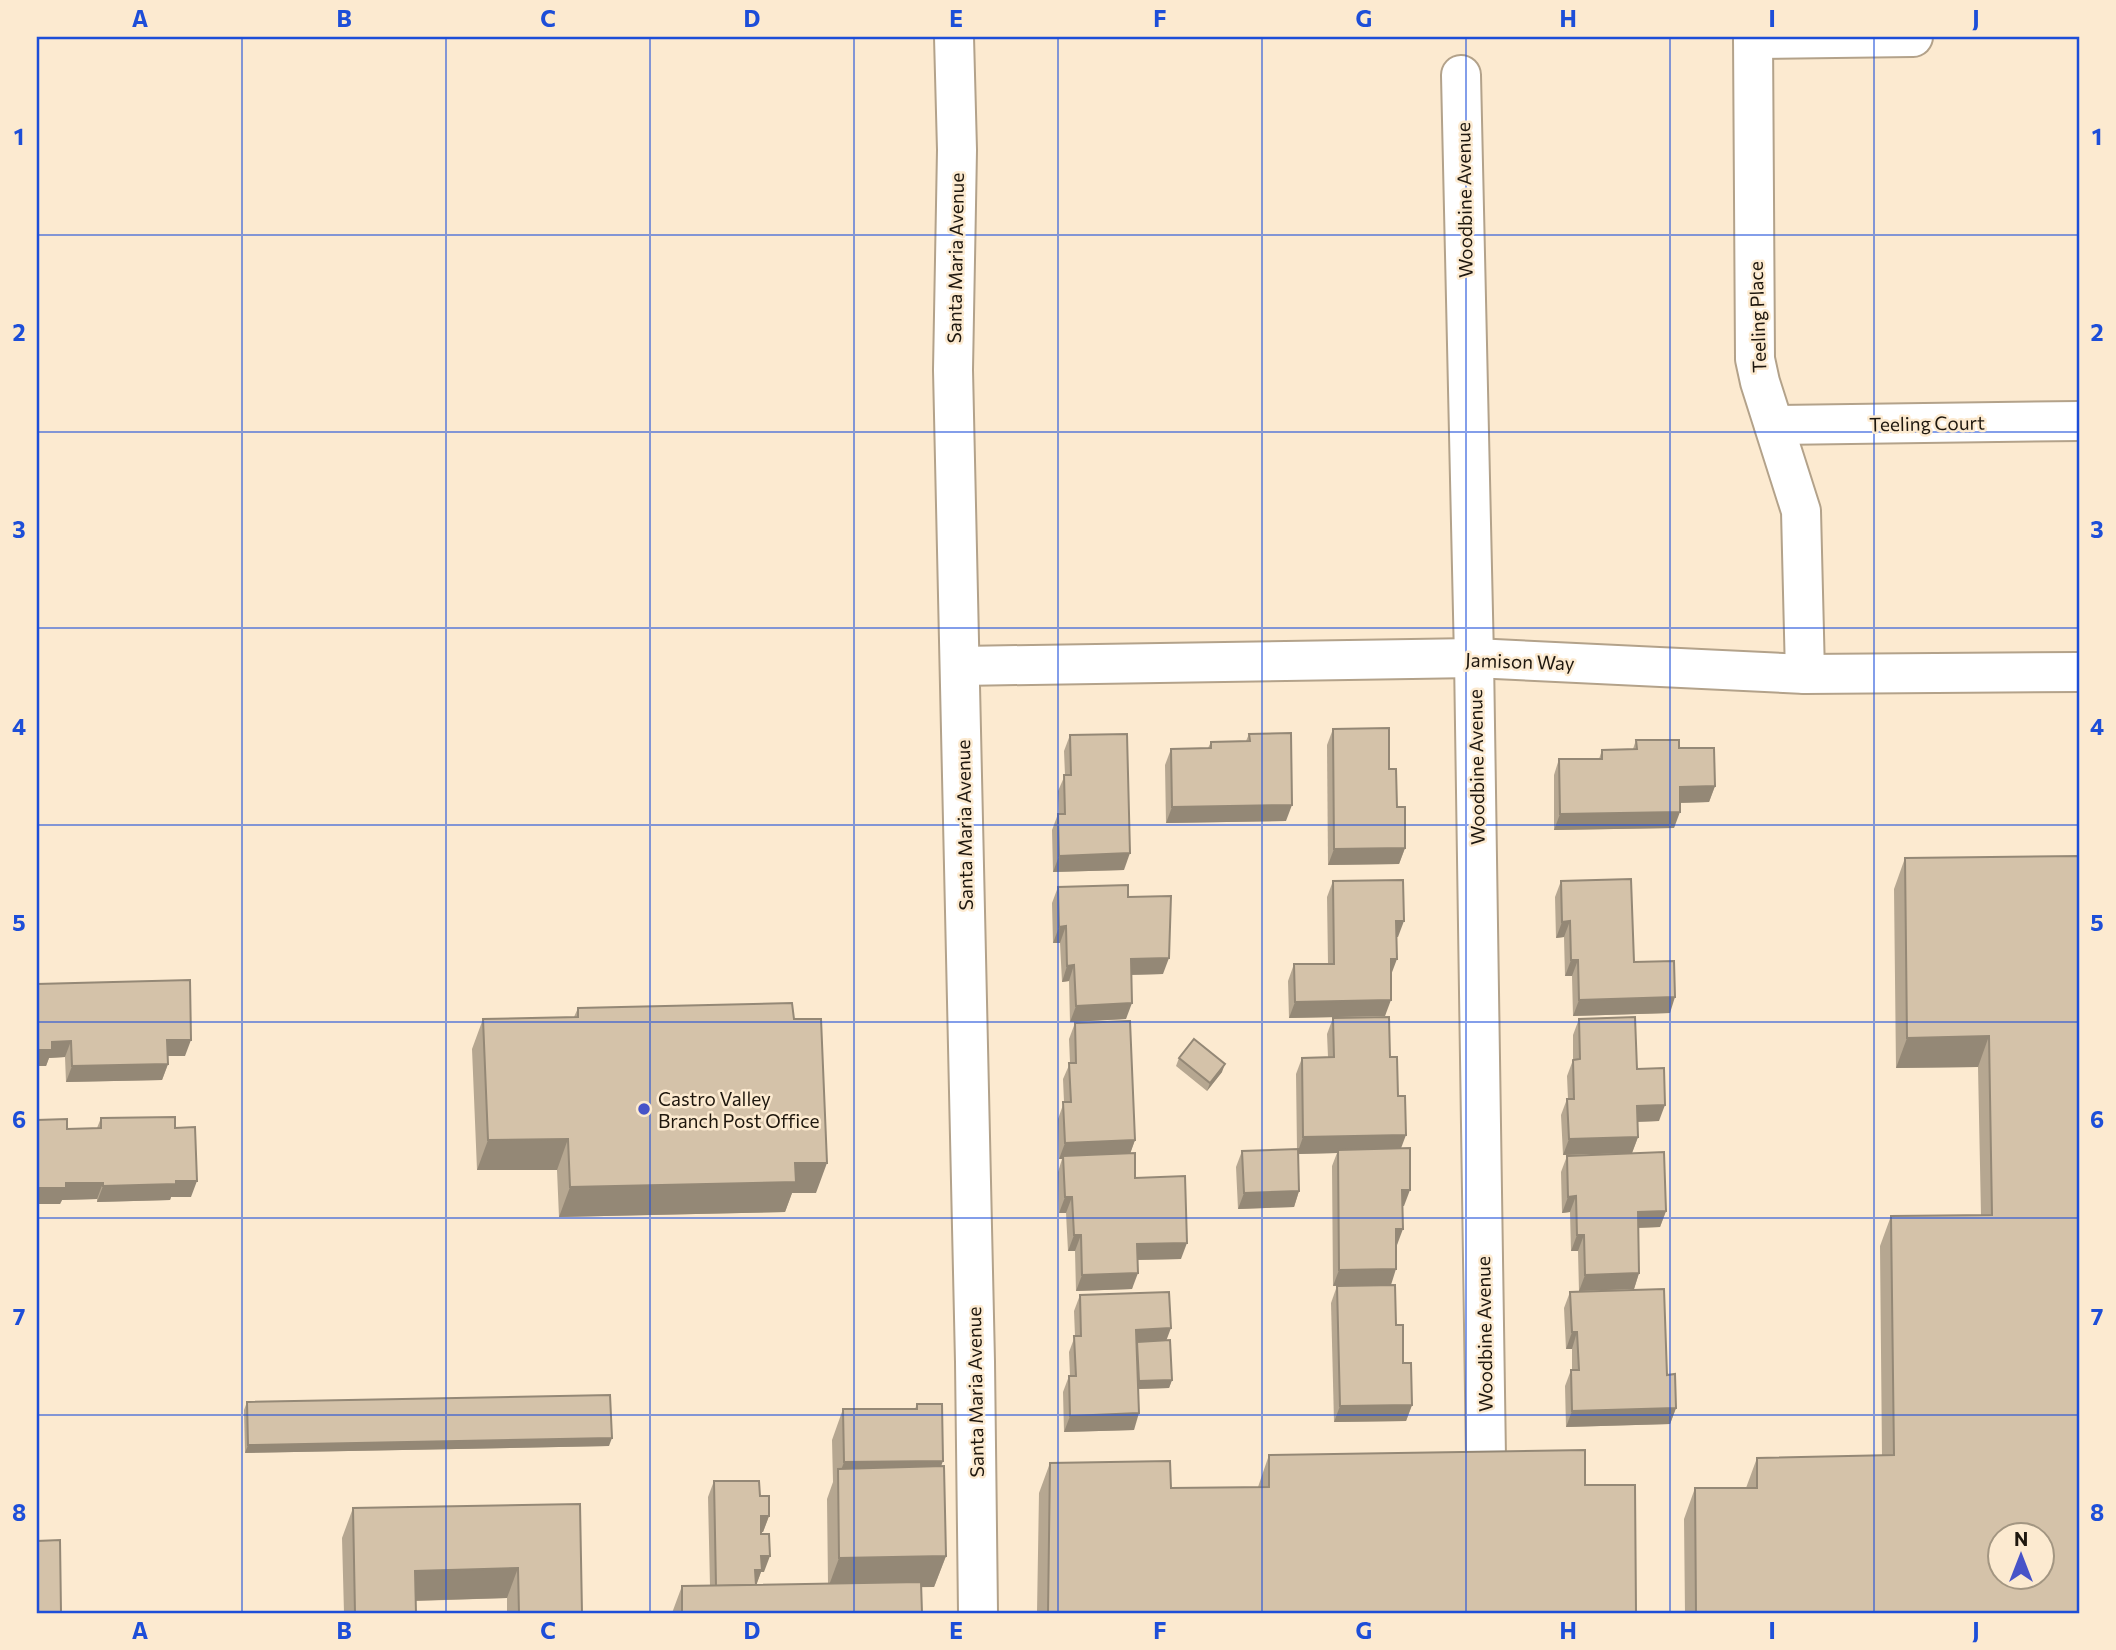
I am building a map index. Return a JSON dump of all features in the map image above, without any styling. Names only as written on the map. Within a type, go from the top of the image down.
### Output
[{"type":"street","name":"Santa Maria Avenue","points":[[954,37],[957,150],[953,370],[975,1351],[978,1613]]},
{"type":"street","points":[[1753,38],[1913,37]]},
{"type":"street","name":"Teeling Place","points":[[1753,38],[1755,359],[1759,382],[1801,511],[1805,674]]},
{"type":"street","name":"Woodbine Avenue","points":[[1461,75],[1474,658],[1486,1458]]},
{"type":"street","name":"Teeling Court","points":[[1774,425],[2079,421]]},
{"type":"street","name":"Jamison Way","points":[[961,666],[1474,658],[1805,674],[2079,672]]},
{"type":"building","points":[[1389,728],[1389,769],[1396,769],[1397,807],[1405,807],[1405,848],[1334,849],[1333,729]]},
{"type":"building","points":[[1291,733],[1292,805],[1172,807],[1171,749],[1211,748],[1211,742],[1250,741],[1249,734]]},
{"type":"building","points":[[1127,734],[1130,853],[1059,856],[1058,814],[1065,814],[1064,775],[1071,775],[1070,735]]},
{"type":"building","points":[[1636,740],[1679,740],[1679,748],[1714,748],[1715,786],[1680,787],[1680,812],[1560,814],[1559,759],[1602,759],[1602,750],[1637,749]]},
{"type":"building","points":[[2079,856],[2079,1613],[1696,1613],[1695,1488],[1757,1488],[1757,1458],[1894,1455],[1891,1216],[1992,1215],[1989,1036],[1907,1038],[1905,858]]},
{"type":"building","points":[[1631,879],[1634,962],[1674,961],[1675,997],[1579,1000],[1578,960],[1571,960],[1570,921],[1562,922],[1561,881]]},
{"type":"building","points":[[1403,880],[1404,921],[1396,921],[1397,959],[1391,959],[1391,1000],[1295,1002],[1294,964],[1334,964],[1333,881]]},
{"type":"building","points":[[1128,885],[1128,897],[1171,896],[1169,958],[1131,959],[1132,1003],[1076,1006],[1074,965],[1067,966],[1066,926],[1059,927],[1058,887]]},
{"type":"building","points":[[190,980],[191,1040],[167,1040],[168,1064],[72,1066],[71,1041],[52,1042],[52,1050],[37,1050],[37,984]]},
{"type":"building","name":"Castro Valley Branch Post Office","points":[[792,1003],[794,1019],[821,1019],[827,1163],[795,1163],[796,1182],[570,1187],[568,1139],[488,1140],[483,1019],[578,1017],[578,1008]]},
{"type":"building","points":[[1389,1017],[1390,1057],[1397,1057],[1398,1096],[1405,1096],[1406,1135],[1303,1137],[1302,1058],[1334,1057],[1333,1018]]},
{"type":"building","points":[[1635,1017],[1637,1069],[1664,1068],[1665,1105],[1637,1106],[1638,1137],[1569,1139],[1567,1099],[1574,1099],[1573,1060],[1580,1059],[1579,1019]]},
{"type":"building","points":[[1130,1021],[1135,1140],[1065,1143],[1063,1102],[1071,1102],[1069,1063],[1076,1063],[1075,1023]]},
{"type":"building","points":[[1194,1039],[1225,1064],[1210,1083],[1179,1058]]},
{"type":"building","points":[[175,1117],[175,1128],[195,1127],[197,1181],[103,1186],[103,1183],[66,1183],[66,1188],[37,1188],[37,1120],[67,1119],[67,1129],[101,1128],[101,1118]]},
{"type":"building","points":[[1410,1148],[1410,1190],[1402,1190],[1403,1229],[1396,1229],[1396,1269],[1339,1270],[1338,1150]]},
{"type":"building","points":[[1298,1149],[1299,1191],[1244,1193],[1242,1151]]},
{"type":"building","points":[[1664,1152],[1666,1211],[1638,1212],[1639,1273],[1585,1275],[1584,1235],[1577,1235],[1576,1196],[1568,1197],[1567,1156]]},
{"type":"building","points":[[1135,1153],[1135,1178],[1185,1176],[1187,1243],[1137,1244],[1138,1273],[1082,1275],[1081,1235],[1074,1235],[1072,1197],[1065,1197],[1063,1156]]},
{"type":"building","points":[[1395,1285],[1396,1325],[1403,1325],[1403,1363],[1411,1363],[1412,1405],[1340,1406],[1337,1286]]},
{"type":"building","points":[[1664,1289],[1667,1375],[1675,1374],[1676,1408],[1572,1411],[1571,1370],[1579,1370],[1577,1332],[1572,1332],[1570,1292]]},
{"type":"building","points":[[1169,1292],[1171,1328],[1136,1330],[1139,1413],[1070,1416],[1069,1376],[1076,1376],[1074,1336],[1081,1336],[1080,1295]]},
{"type":"building","points":[[1170,1340],[1172,1380],[1139,1381],[1137,1342]]},
{"type":"building","points":[[610,1395],[612,1438],[248,1445],[247,1402]]},
{"type":"building","points":[[917,1404],[942,1404],[943,1461],[844,1462],[843,1409],[917,1409]]},
{"type":"building","points":[[1585,1450],[1585,1485],[1635,1485],[1636,1613],[1048,1613],[1050,1463],[1170,1461],[1171,1488],[1269,1487],[1269,1455]]},
{"type":"building","points":[[944,1466],[946,1556],[839,1558],[838,1469]]},
{"type":"building","points":[[714,1481],[759,1481],[760,1496],[769,1496],[769,1516],[761,1516],[761,1534],[769,1534],[770,1556],[761,1556],[762,1570],[755,1570],[756,1585],[716,1586]]},
{"type":"building","points":[[580,1504],[582,1613],[519,1613],[518,1568],[415,1571],[416,1613],[355,1613],[353,1508]]},
{"type":"building","points":[[60,1540],[61,1613],[37,1613],[37,1541]]},
{"type":"building","points":[[921,1582],[922,1613],[682,1613],[682,1586]]},
{"type":"place","name":"Castro Valley Branch Post Office","points":[[644,1109]]}]
